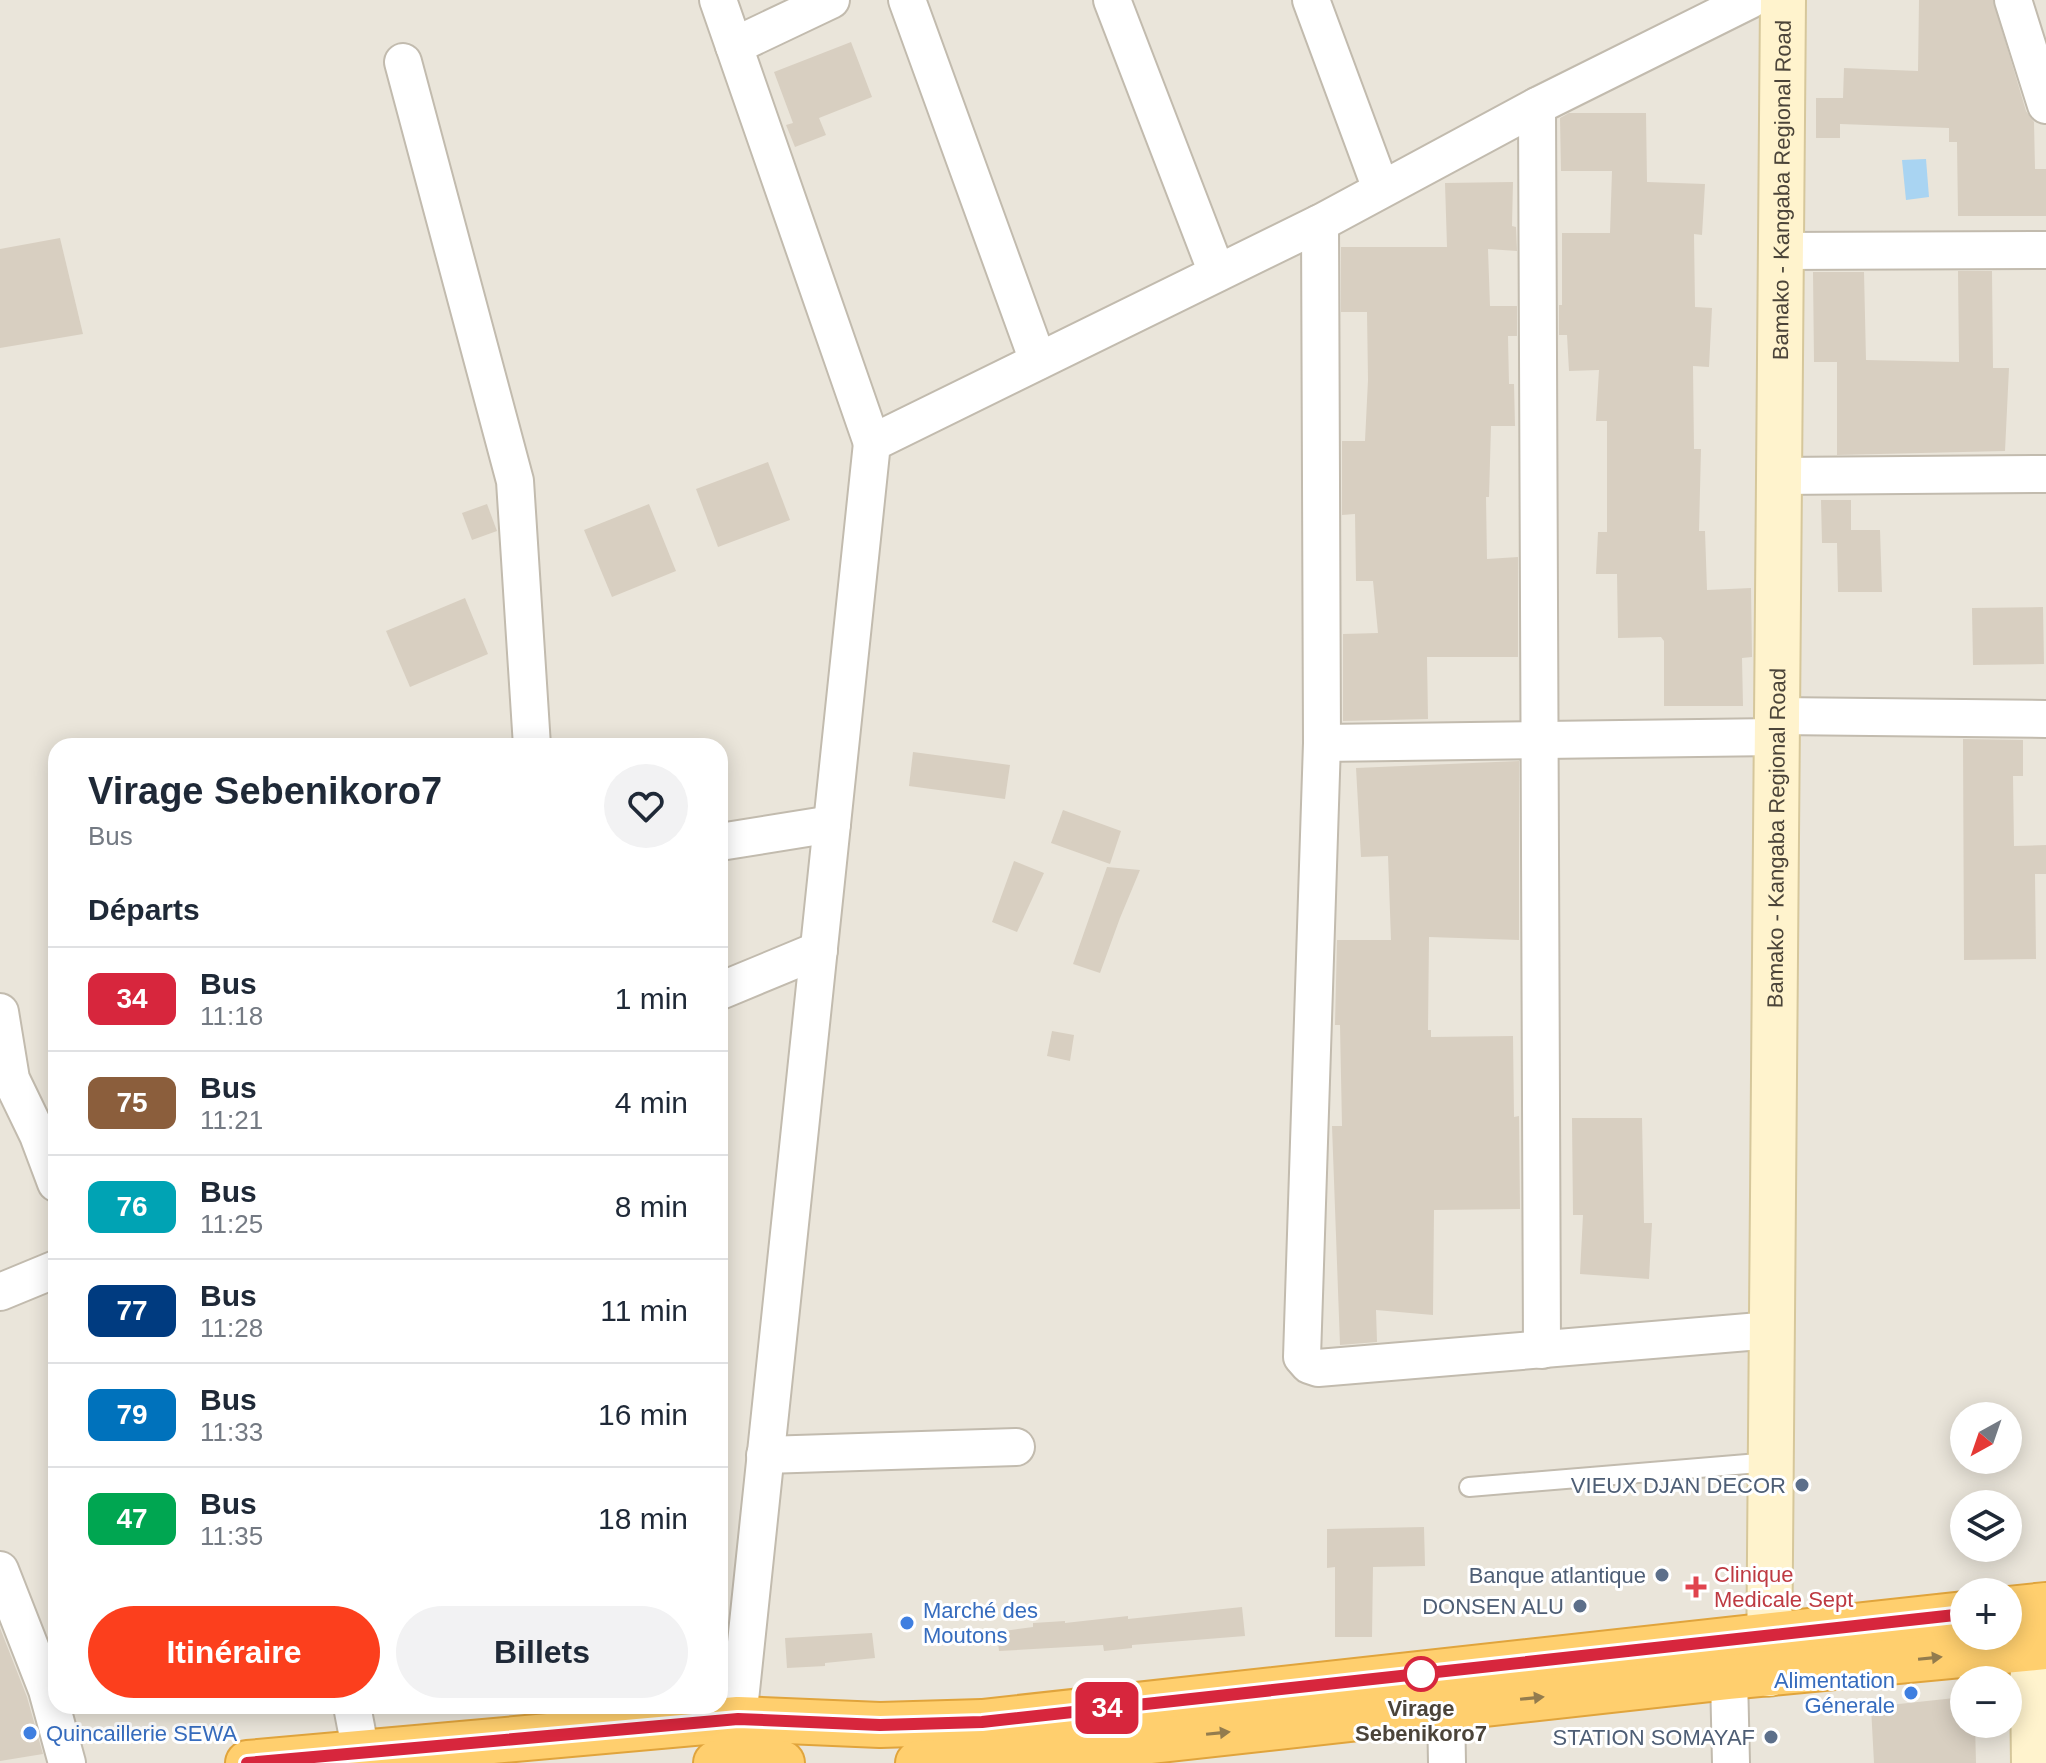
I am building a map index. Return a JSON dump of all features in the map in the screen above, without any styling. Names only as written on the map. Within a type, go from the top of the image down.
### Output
[{"type":"highway","points":[[918,1763],[979,1760],[1153,1735],[1756,1662],[1950,1617]]},
{"type":"highway","points":[[248,1763],[738,1719],[880,1725],[982,1722],[1153,1735],[1446,1707],[2033,1623]]},
{"type":"highway","points":[[726,1763],[782,1763]]},
{"type":"street","points":[[718,0],[872,443],[738,1719]]},
{"type":"street","points":[[734,46],[831,0]]},
{"type":"street","points":[[907,0],[1038,361]]},
{"type":"street","points":[[1112,0],[1217,273]]},
{"type":"street","points":[[1311,0],[1381,189]]},
{"type":"street","points":[[872,443],[1320,223],[1537,106],[1750,0]]},
{"type":"street","name":"Bamako - Kangaba Regional Road","points":[[1756,1662],[1771,1462],[1783,0]]},
{"type":"street","points":[[2013,0],[2046,105]]},
{"type":"street","points":[[403,62],[515,481],[531,738]]},
{"type":"street","points":[[1537,106],[1542,1350]]},
{"type":"street","points":[[1320,223],[1322,743],[1302,1357],[1309,1365],[1318,1368],[1772,1330]]},
{"type":"street","points":[[1779,251],[2046,250]]},
{"type":"street","points":[[1778,476],[2046,474]]},
{"type":"street","points":[[1322,743],[1539,740],[1776,727],[2046,719]]},
{"type":"street","points":[[728,841],[832,824]]},
{"type":"street","points":[[728,988],[819,950]]},
{"type":"street","points":[[0,1012],[11,1079],[48,1162]]},
{"type":"street","points":[[0,1292],[48,1272]]},
{"type":"street","points":[[765,1455],[1016,1447]]},
{"type":"street","points":[[0,1570],[48,1694]]},
{"type":"street","points":[[2033,1623],[2034,1763]]},
{"type":"street","points":[[1731,1763],[1756,1662]]},
{"type":"street","points":[[1446,1707],[1447,1763]]},
{"type":"street","points":[[54,1714],[67,1763]]},
{"type":"street","points":[[354,1714],[361,1753]]},
{"type":"lane","points":[[1469,1487],[1771,1462]]},
{"type":"shaded area","points":[[0,0],[2046,0],[2046,1763],[0,1763]]},
{"type":"water","points":[[1926,159],[1929,197],[1906,200],[1902,160]]},
{"type":"building","points":[[1919,0],[1993,0],[2026,111],[2034,122],[2035,169],[2046,169],[2046,216],[1958,216],[1957,142],[1949,142],[1949,128],[1840,124],[1840,138],[1816,138],[1816,98],[1843,98],[1844,68],[1918,71]]},
{"type":"building","points":[[851,42],[872,97],[819,118],[826,135],[795,147],[786,125],[793,123],[774,72]]},
{"type":"building","points":[[1569,113],[1646,113],[1647,182],[1705,184],[1702,235],[1694,234],[1695,307],[1712,308],[1709,367],[1693,366],[1694,449],[1701,449],[1699,531],[1705,531],[1707,590],[1751,588],[1752,657],[1742,658],[1743,706],[1664,706],[1664,641],[1661,637],[1618,638],[1617,574],[1596,574],[1598,532],[1607,532],[1607,421],[1596,421],[1599,370],[1569,371],[1567,335],[1559,335],[1559,305],[1562,305],[1562,233],[1610,233],[1612,171],[1561,171],[1560,118]]},
{"type":"building","points":[[1513,182],[1512,226],[1516,227],[1517,251],[1488,249],[1490,306],[1517,306],[1517,336],[1508,336],[1509,384],[1514,384],[1515,426],[1491,426],[1489,497],[1486,497],[1487,559],[1518,557],[1518,657],[1427,657],[1428,719],[1343,721],[1343,634],[1378,633],[1373,581],[1356,581],[1355,514],[1342,515],[1342,441],[1365,441],[1368,380],[1367,312],[1341,312],[1341,247],[1447,247],[1445,183]]},
{"type":"building","points":[[60,238],[83,334],[0,348],[0,249]]},
{"type":"building","points":[[1958,271],[1992,271],[1993,368],[2009,368],[2005,451],[1837,455],[1837,362],[1814,362],[1813,272],[1864,272],[1866,360],[1959,362]]},
{"type":"building","points":[[768,462],[790,520],[718,547],[696,489]]},
{"type":"building","points":[[1821,500],[1851,500],[1851,530],[1880,530],[1882,592],[1838,592],[1837,543],[1822,543]]},
{"type":"building","points":[[487,504],[497,531],[472,540],[462,513]]},
{"type":"building","points":[[649,504],[676,571],[612,597],[584,530]]},
{"type":"building","points":[[465,598],[488,654],[410,687],[386,631]]},
{"type":"building","points":[[2043,607],[2044,664],[1973,665],[1972,608]]},
{"type":"building","points":[[1963,739],[2023,740],[2023,776],[2013,776],[2014,846],[2046,845],[2046,874],[2035,874],[2036,959],[1964,960]]},
{"type":"building","points":[[913,752],[1010,765],[1005,799],[909,786]]},
{"type":"building","points":[[1519,761],[1519,940],[1429,937],[1428,1030],[1431,1030],[1431,1037],[1513,1036],[1514,1117],[1519,1116],[1520,1209],[1434,1210],[1433,1315],[1376,1310],[1377,1342],[1340,1345],[1332,1126],[1342,1126],[1340,1025],[1335,1025],[1337,940],[1391,940],[1388,856],[1361,857],[1356,768]]},
{"type":"building","points":[[1063,810],[1121,831],[1110,864],[1051,843]]},
{"type":"building","points":[[1014,861],[1044,873],[1017,932],[992,922]]},
{"type":"building","points":[[1107,867],[1140,870],[1100,973],[1073,964]]},
{"type":"building","points":[[1052,1031],[1074,1035],[1070,1061],[1047,1056]]},
{"type":"building","points":[[1572,1118],[1642,1118],[1644,1223],[1652,1223],[1649,1279],[1580,1274],[1583,1215],[1573,1215]]},
{"type":"building","points":[[1424,1527],[1425,1566],[1373,1567],[1372,1637],[1335,1637],[1335,1567],[1327,1568],[1327,1529]]},
{"type":"building","points":[[1242,1607],[1245,1636],[1132,1645],[1132,1648],[1104,1651],[1103,1645],[999,1651],[997,1632],[1033,1627],[1033,1623],[1128,1616],[1128,1619]]},
{"type":"building","points":[[0,1628],[27,1697],[43,1754],[0,1761]]},
{"type":"building","points":[[872,1633],[875,1658],[787,1668],[785,1638]]},
{"type":"building","points":[[1950,1699],[1950,1738],[1975,1738],[1976,1763],[1874,1763],[1871,1707]]},
{"type":"bus line","name":"34","points":[[247,1763],[738,1719],[880,1725],[982,1722],[1950,1616]]},
{"type":"place","name":"VIEUX DJAN DECOR","points":[[1802,1485]]},
{"type":"place","name":"Banque atlantique","points":[[1662,1575]]},
{"type":"place","name":"Clinique Medicale Sept","points":[[1696,1587]]},
{"type":"place","name":"DONSEN ALU","points":[[1580,1606]]},
{"type":"place","name":"Marché des Moutons","points":[[907,1623]]},
{"type":"place","name":"Virage Sebenikoro7","points":[[1421,1674]]},
{"type":"place","name":"Alimentation Génerale","points":[[1911,1693]]},
{"type":"place","name":"Quincaillerie SEWA","points":[[30,1733]]},
{"type":"place","name":"STATION SOMAYAF","points":[[1771,1737]]}]
